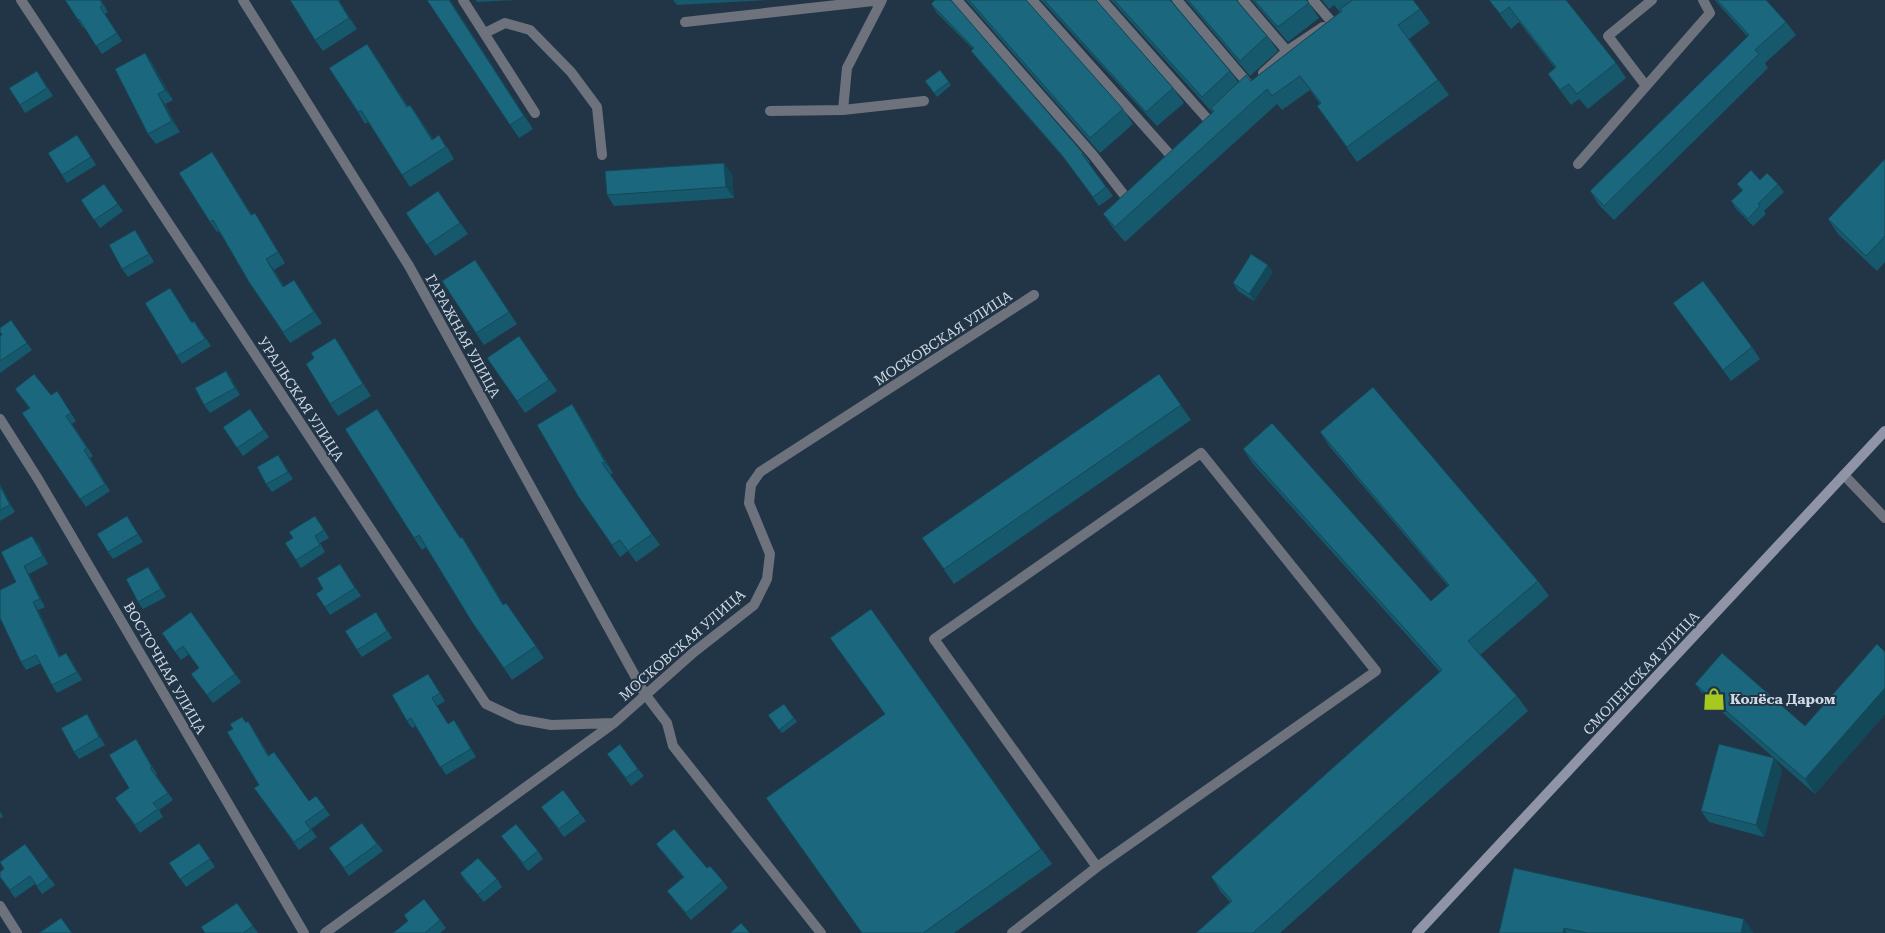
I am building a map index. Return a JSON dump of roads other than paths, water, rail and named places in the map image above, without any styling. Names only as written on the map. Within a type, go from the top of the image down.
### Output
[{"type":"main road","name":"СМОЛЕНСКАЯ УЛИЦА","points":[[1417,933],[1885,431]]},
{"type":"street","name":"УРАЛЬСКАЯ УЛИЦА","points":[[21,0],[486,704],[518,719],[551,725],[614,723]]},
{"type":"street","name":"ГАРАЖНАЯ УЛИЦА","points":[[243,0],[409,266],[645,694],[667,722],[673,746],[820,933]]},
{"type":"street","points":[[464,0],[486,32],[535,113]]},
{"type":"street","points":[[957,0],[1086,148],[1128,200]]},
{"type":"street","points":[[1032,0],[1172,157]]},
{"type":"street","points":[[1102,0],[1211,123]]},
{"type":"street","points":[[1177,0],[1246,89],[1288,50],[1331,21],[1343,21]]},
{"type":"street","points":[[1243,0],[1288,50]]},
{"type":"street","points":[[1313,0],[1331,21]]},
{"type":"street","points":[[1646,86],[1608,36],[1652,0]]},
{"type":"street","points":[[1578,164],[1710,13],[1702,0]]},
{"type":"street","points":[[685,22],[882,1]]},
{"type":"street","points":[[843,110],[847,68],[882,1]]},
{"type":"street","points":[[486,32],[505,24],[530,30],[572,72],[597,107],[602,155]]},
{"type":"street","points":[[770,111],[843,110],[924,101]]},
{"type":"street","name":"МОСКОВСКАЯ УЛИЦА","points":[[325,933],[614,723],[645,694],[754,605],[767,579],[770,554],[749,503],[751,485],[760,472],[1034,295]]},
{"type":"street","name":"ВОСТОЧНАЯ УЛИЦА","points":[[0,419],[38,479],[304,933]]},
{"type":"street","points":[[1012,933],[1097,867],[1376,671],[1201,453],[934,639],[1097,867]]},
{"type":"street","points":[[1844,475],[1885,518]]},
{"type":"street","points":[[0,906],[17,933]]},
{"type":"place","name":"Колёса Даром","points":[[1714,699]]}]
